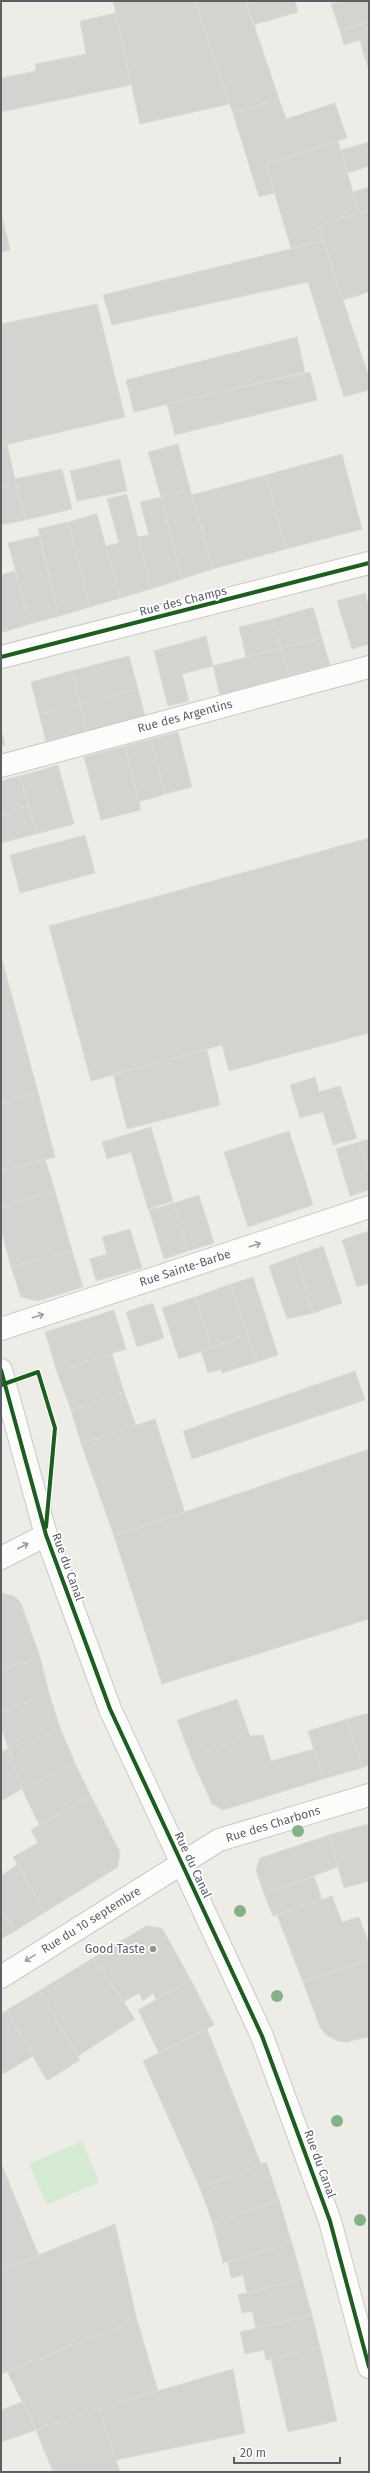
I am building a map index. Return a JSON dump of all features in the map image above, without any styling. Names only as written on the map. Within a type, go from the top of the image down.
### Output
[{"type":"street","name":"Rue des Champs","points":[[1,657],[369,563]]},
{"type":"street","name":"Rue des Argentins","points":[[1,766],[369,667]]},
{"type":"street","name":"Rue Sainte-Barbe","points":[[1,1329],[369,1207]]},
{"type":"street","name":"Rue du Canal","points":[[1,1370],[46,1535],[110,1709],[262,2036],[330,2221],[369,2367]]},
{"type":"street","points":[[1,1558],[46,1535]]},
{"type":"street","name":"Rue des Charbons","points":[[181,1863],[219,1840],[369,1795]]},
{"type":"street","name":"Rue du 10 septembre","points":[[1,1977],[181,1863]]},
{"type":"green space","points":[[82,2141],[99,2182],[47,2205],[29,2164]]},
{"type":"building","points":[[113,1],[195,1],[230,104],[140,124]]},
{"type":"building","points":[[195,1],[246,1],[279,99],[233,113]]},
{"type":"building","points":[[246,1],[295,1],[298,12],[253,25]]},
{"type":"building","points":[[340,1],[369,1],[369,22],[340,30],[331,4]]},
{"type":"building","points":[[116,13],[131,85],[1,112],[1,78],[36,71],[35,64],[86,54],[80,21]]},
{"type":"building","points":[[369,22],[369,54],[364,55],[360,40],[344,45],[340,30]]},
{"type":"building","points":[[369,54],[369,70],[364,55]]},
{"type":"building","points":[[279,99],[286,119],[335,103],[347,138],[266,164],[275,193],[259,197],[233,113]]},
{"type":"building","points":[[338,141],[359,213],[319,226],[323,241],[291,248],[266,164]]},
{"type":"building","points":[[369,142],[369,166],[348,173],[341,150]]},
{"type":"building","points":[[369,187],[369,210],[359,213],[353,192]]},
{"type":"building","points":[[369,210],[369,292],[343,300],[319,226]]},
{"type":"building","points":[[1,211],[10,250],[1,252]]},
{"type":"building","points":[[323,241],[369,377],[369,390],[344,397],[308,282],[112,325],[103,295]]},
{"type":"building","points":[[97,304],[125,417],[1,446],[1,324]]},
{"type":"building","points":[[297,337],[305,372],[134,412],[126,380]]},
{"type":"building","points":[[310,372],[317,400],[175,435],[167,404]]},
{"type":"building","points":[[7,444],[16,484],[1,488],[1,446]]},
{"type":"building","points":[[178,444],[190,489],[161,497],[148,452]]},
{"type":"building","points":[[342,454],[362,529],[286,549],[266,475]]},
{"type":"building","points":[[120,459],[127,491],[77,501],[70,471]]},
{"type":"building","points":[[62,469],[72,509],[25,520],[15,479]]},
{"type":"building","points":[[266,475],[286,549],[213,569],[192,495]]},
{"type":"building","points":[[16,484],[25,520],[1,525],[1,488]]},
{"type":"building","points":[[190,489],[213,569],[182,579],[161,497]]},
{"type":"building","points":[[127,494],[151,589],[120,598],[106,546],[119,543],[107,499]]},
{"type":"building","points":[[161,497],[182,579],[151,589],[138,537],[149,535],[140,502]]},
{"type":"building","points":[[97,514],[120,598],[90,607],[68,522]]},
{"type":"building","points":[[68,522],[90,607],[59,616],[38,529]]},
{"type":"building","points":[[39,536],[59,616],[30,624],[8,543]]},
{"type":"building","points":[[15,571],[30,624],[1,633],[1,575]]},
{"type":"building","points":[[365,593],[369,606],[369,644],[352,649],[337,601]]},
{"type":"building","points":[[313,607],[322,638],[281,648],[272,619]]},
{"type":"building","points":[[272,619],[281,648],[246,657],[239,627]]},
{"type":"building","points":[[206,636],[213,666],[182,674],[189,701],[168,706],[154,651]]},
{"type":"building","points":[[322,638],[330,665],[289,676],[281,648]]},
{"type":"building","points":[[281,648],[289,676],[220,695],[213,666]]},
{"type":"building","points":[[129,656],[138,689],[80,704],[71,671]]},
{"type":"building","points":[[71,671],[80,704],[39,714],[31,682]]},
{"type":"building","points":[[138,689],[145,716],[87,731],[80,704]]},
{"type":"building","points":[[80,704],[87,731],[46,741],[39,714]]},
{"type":"building","points":[[1,729],[5,745],[1,746]]},
{"type":"building","points":[[178,732],[192,787],[165,794],[151,739]]},
{"type":"building","points":[[151,739],[165,794],[139,802],[125,746]]},
{"type":"building","points":[[125,746],[141,810],[101,820],[84,757]]},
{"type":"building","points":[[58,765],[74,824],[36,834],[20,776]]},
{"type":"building","points":[[20,776],[29,806],[1,814],[1,781]]},
{"type":"building","points":[[29,806],[36,834],[1,843],[1,814]]},
{"type":"building","points":[[85,835],[95,873],[20,893],[10,855]]},
{"type":"building","points":[[369,838],[369,1033],[229,1071],[222,1045],[91,1081],[49,926]]},
{"type":"building","points":[[1,956],[38,1092],[1,1102]]},
{"type":"building","points":[[207,1050],[220,1105],[127,1129],[113,1074]]},
{"type":"building","points":[[315,1077],[319,1092],[340,1086],[357,1138],[333,1145],[323,1112],[300,1118],[290,1085]]},
{"type":"building","points":[[38,1092],[55,1157],[1,1171],[1,1102]]},
{"type":"building","points":[[151,1127],[173,1201],[148,1209],[131,1152],[107,1159],[102,1142]]},
{"type":"building","points":[[289,1131],[313,1205],[248,1227],[224,1152]]},
{"type":"building","points":[[369,1139],[369,1173],[359,1142]]},
{"type":"building","points":[[359,1142],[369,1173],[369,1190],[350,1196],[336,1149]]},
{"type":"building","points":[[45,1159],[55,1191],[1,1206],[1,1171]]},
{"type":"building","points":[[55,1191],[72,1251],[11,1267],[1,1229],[1,1206]]},
{"type":"building","points":[[199,1195],[214,1243],[188,1251],[174,1203]]},
{"type":"building","points":[[174,1203],[188,1251],[164,1259],[149,1210]]},
{"type":"building","points":[[130,1229],[142,1268],[96,1281],[90,1259],[107,1254],[102,1237]]},
{"type":"building","points":[[369,1231],[369,1283],[357,1287],[342,1240]]},
{"type":"building","points":[[323,1246],[342,1303],[313,1313],[296,1256]]},
{"type":"building","points":[[72,1251],[83,1287],[38,1301],[21,1297],[11,1267]]},
{"type":"building","points":[[296,1256],[313,1313],[287,1319],[269,1266]]},
{"type":"building","points":[[253,1277],[278,1355],[257,1362],[231,1284]]},
{"type":"building","points":[[231,1284],[248,1335],[212,1348],[195,1297]]},
{"type":"building","points":[[195,1297],[212,1348],[179,1359],[162,1308]]},
{"type":"building","points":[[153,1303],[164,1338],[137,1347],[126,1312]]},
{"type":"building","points":[[114,1310],[126,1349],[57,1372],[45,1332]]},
{"type":"building","points":[[248,1335],[257,1362],[222,1373],[221,1369],[208,1373],[201,1351]]},
{"type":"building","points":[[112,1354],[124,1392],[71,1410],[57,1372]]},
{"type":"building","points":[[355,1371],[365,1400],[192,1459],[183,1431]]},
{"type":"building","points":[[124,1392],[136,1425],[81,1443],[71,1410]]},
{"type":"building","points":[[155,1419],[185,1513],[114,1536],[81,1443]]},
{"type":"building","points":[[369,1449],[369,1619],[162,1684],[114,1536]]},
{"type":"building","points":[[1,1593],[14,1596],[21,1603],[40,1657],[1,1669]]},
{"type":"building","points":[[40,1657],[49,1693],[1,1711],[1,1669]]},
{"type":"building","points":[[49,1693],[61,1730],[8,1749],[1,1727],[1,1711]]},
{"type":"building","points":[[237,1699],[250,1736],[191,1757],[177,1720]]},
{"type":"building","points":[[369,1713],[369,1765],[362,1768],[347,1719]]},
{"type":"building","points":[[347,1719],[362,1768],[323,1779],[308,1731]]},
{"type":"building","points":[[61,1730],[75,1763],[22,1789],[8,1749]]},
{"type":"building","points":[[263,1735],[271,1761],[314,1749],[323,1779],[223,1810],[212,1804],[191,1757],[250,1736]]},
{"type":"building","points":[[8,1749],[22,1789],[1,1801],[1,1752]]},
{"type":"building","points":[[75,1763],[91,1796],[39,1825],[22,1789]]},
{"type":"building","points":[[91,1796],[120,1852],[118,1867],[45,1912],[13,1857],[38,1843],[31,1830]]},
{"type":"building","points":[[368,1824],[369,1881],[344,1888],[329,1835]]},
{"type":"building","points":[[329,1835],[338,1867],[264,1894],[256,1870],[260,1858]]},
{"type":"building","points":[[18,1864],[45,1912],[15,1931],[1,1909],[1,1876]]},
{"type":"building","points":[[314,1877],[322,1899],[273,1916],[264,1894]]},
{"type":"building","points":[[332,1896],[342,1922],[359,1917],[369,1944],[369,1960],[303,1982],[277,1915]]},
{"type":"building","points":[[1,1909],[15,1931],[1,1939]]},
{"type":"building","points":[[146,1926],[162,1928],[191,1980],[156,1999],[153,1993],[143,2001],[139,1993],[124,2002],[93,1958]]},
{"type":"building","points":[[93,1958],[135,2019],[78,2056],[39,1991]]},
{"type":"building","points":[[369,1960],[369,2039],[368,2037],[346,2042],[338,2041],[326,2035],[320,2027],[303,1982]]},
{"type":"building","points":[[191,1980],[214,2025],[159,2053],[138,2010]]},
{"type":"building","points":[[39,1991],[80,2060],[47,2081],[7,2010]]},
{"type":"building","points":[[7,2010],[33,2056],[3,2074],[1,2070],[1,2014]]},
{"type":"building","points":[[207,2029],[261,2164],[200,2188],[143,2061]]},
{"type":"building","points":[[266,2162],[279,2200],[213,2224],[200,2188]]},
{"type":"building","points":[[1,2163],[39,2256],[1,2270]]},
{"type":"building","points":[[279,2200],[292,2243],[223,2263],[213,2224]]},
{"type":"building","points":[[115,2224],[137,2320],[1,2374],[1,2270]]},
{"type":"building","points":[[292,2243],[302,2279],[247,2293],[243,2275],[231,2278],[228,2262]]},
{"type":"building","points":[[302,2279],[312,2315],[256,2328],[252,2311],[242,2313],[238,2295]]},
{"type":"building","points":[[312,2315],[320,2347],[266,2360],[264,2350],[245,2354],[240,2332]]},
{"type":"building","points":[[137,2320],[158,2391],[99,2408],[36,2430],[7,2371]]},
{"type":"building","points":[[320,2347],[337,2421],[288,2432],[271,2359]]},
{"type":"building","points":[[233,2369],[245,2433],[116,2460],[99,2408]]},
{"type":"building","points":[[22,2402],[36,2430],[1,2442],[1,2410]]},
{"type":"building","points":[[99,2408],[120,2472],[53,2472],[36,2430]]},
{"type":"cycle path","points":[[1,657],[369,563]]},
{"type":"cycle path","points":[[1,1370],[46,1535],[110,1709],[262,2036],[330,2221],[369,2367]]},
{"type":"cycle path","points":[[1,1385],[38,1372],[55,1428],[46,1527]]},
{"type":"place","name":"Good Taste","points":[[153,1949]]}]
